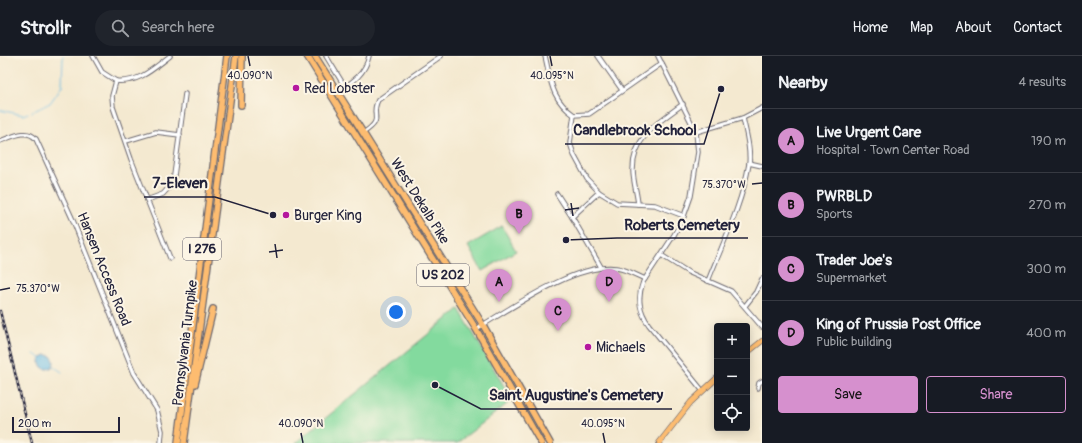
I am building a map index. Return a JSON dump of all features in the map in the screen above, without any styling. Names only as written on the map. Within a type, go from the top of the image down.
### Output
[{"type":"highway","name":"Pennsylvania Turnpike","points":[[178,443],[227,56]]},
{"type":"highway","name":"Pennsylvania Turnpike","points":[[184,443],[236,56]]},
{"type":"highway","points":[[241,105],[242,56]]},
{"type":"highway","name":"West Dekalb Pike","points":[[307,56],[476,329],[541,443]]},
{"type":"highway","name":"West Dekalb Pike","points":[[315,56],[483,325],[550,443]]},
{"type":"highway","points":[[189,411],[213,309]]},
{"type":"highway","points":[[521,407],[539,423]]},
{"type":"highway","points":[[530,423],[536,426],[550,443]]},
{"type":"main road","points":[[750,351],[762,341]]},
{"type":"main road","points":[[659,443],[681,413],[702,390],[714,380]]},
{"type":"street","points":[[93,56],[102,72],[116,81],[128,82],[138,79],[170,56]]},
{"type":"street","points":[[326,56],[345,87]]},
{"type":"street","points":[[332,96],[362,73],[368,64],[369,56]]},
{"type":"street","points":[[363,133],[373,127],[376,122],[375,106],[378,100],[441,56]]},
{"type":"street","points":[[545,56],[556,98],[563,108],[574,115],[589,114],[662,63]]},
{"type":"street","points":[[598,56],[622,90]]},
{"type":"street","points":[[658,56],[696,132],[698,152],[691,196],[684,216],[645,279],[640,291],[639,300],[644,317],[702,390]]},
{"type":"street","points":[[116,81],[112,96],[113,107],[131,159],[170,258]]},
{"type":"street","points":[[147,200],[163,194],[173,182],[185,94]]},
{"type":"street","points":[[638,204],[633,171],[635,154],[641,138],[683,104]]},
{"type":"street","points":[[696,132],[743,118],[762,108]]},
{"type":"street","points":[[574,115],[570,143],[574,155],[587,179],[599,192],[617,203],[655,205],[684,216]]},
{"type":"street","points":[[708,281],[736,209],[749,164],[749,144],[743,118]]},
{"type":"street","points":[[126,141],[156,132],[180,136]]},
{"type":"street","name":"Hansen Access Road","points":[[0,141],[25,133],[33,135],[36,139],[72,218],[134,373],[157,410],[162,431],[161,443]]},
{"type":"street","points":[[749,164],[762,166]]},
{"type":"street","points":[[572,217],[599,192]]},
{"type":"street","points":[[557,194],[601,267]]},
{"type":"street","points":[[661,255],[688,272],[731,291],[762,327]]},
{"type":"street","points":[[476,329],[558,282],[601,267],[618,268],[645,279]]},
{"type":"street","points":[[745,306],[756,292],[762,279]]},
{"type":"street","points":[[758,388],[759,383],[762,381]]},
{"type":"green space","points":[[502,226],[516,251],[482,271],[468,246]]},
{"type":"green space","points":[[459,309],[512,400],[457,443],[295,443]]},
{"type":"water","points":[[47,355],[52,357],[54,362],[52,367],[47,369],[42,367],[40,362],[42,357]]},
{"type":"waterway","points":[[32,112],[50,103],[62,86],[63,56]]},
{"type":"waterway","points":[[0,110],[23,115],[28,113]]},
{"type":"waterway","points":[[34,354],[42,359]]},
{"type":"waterway","points":[[53,366],[62,372]]},
{"type":"railway","points":[[0,311],[32,443]]},
{"type":"place","name":"Red Lobster","points":[[296,88]]},
{"type":"place","name":"Candlebrook School","points":[[721,89]]},
{"type":"place","name":"7-Eleven","points":[[273,215]]},
{"type":"place","name":"Burger King","points":[[286,215]]},
{"type":"place","name":"PWRBLD","points":[[519,234]]},
{"type":"place","name":"Roberts Cemetery","points":[[566,240]]},
{"type":"place","name":"Live Urgent Care","points":[[499,302]]},
{"type":"place","name":"King of Prussia Post Office","points":[[609,302]]},
{"type":"place","name":"Trader Joe's","points":[[558,331]]},
{"type":"place","name":"Michaels","points":[[588,347]]},
{"type":"place","name":"Saint Augustine's Cemetery","points":[[435,385]]}]
